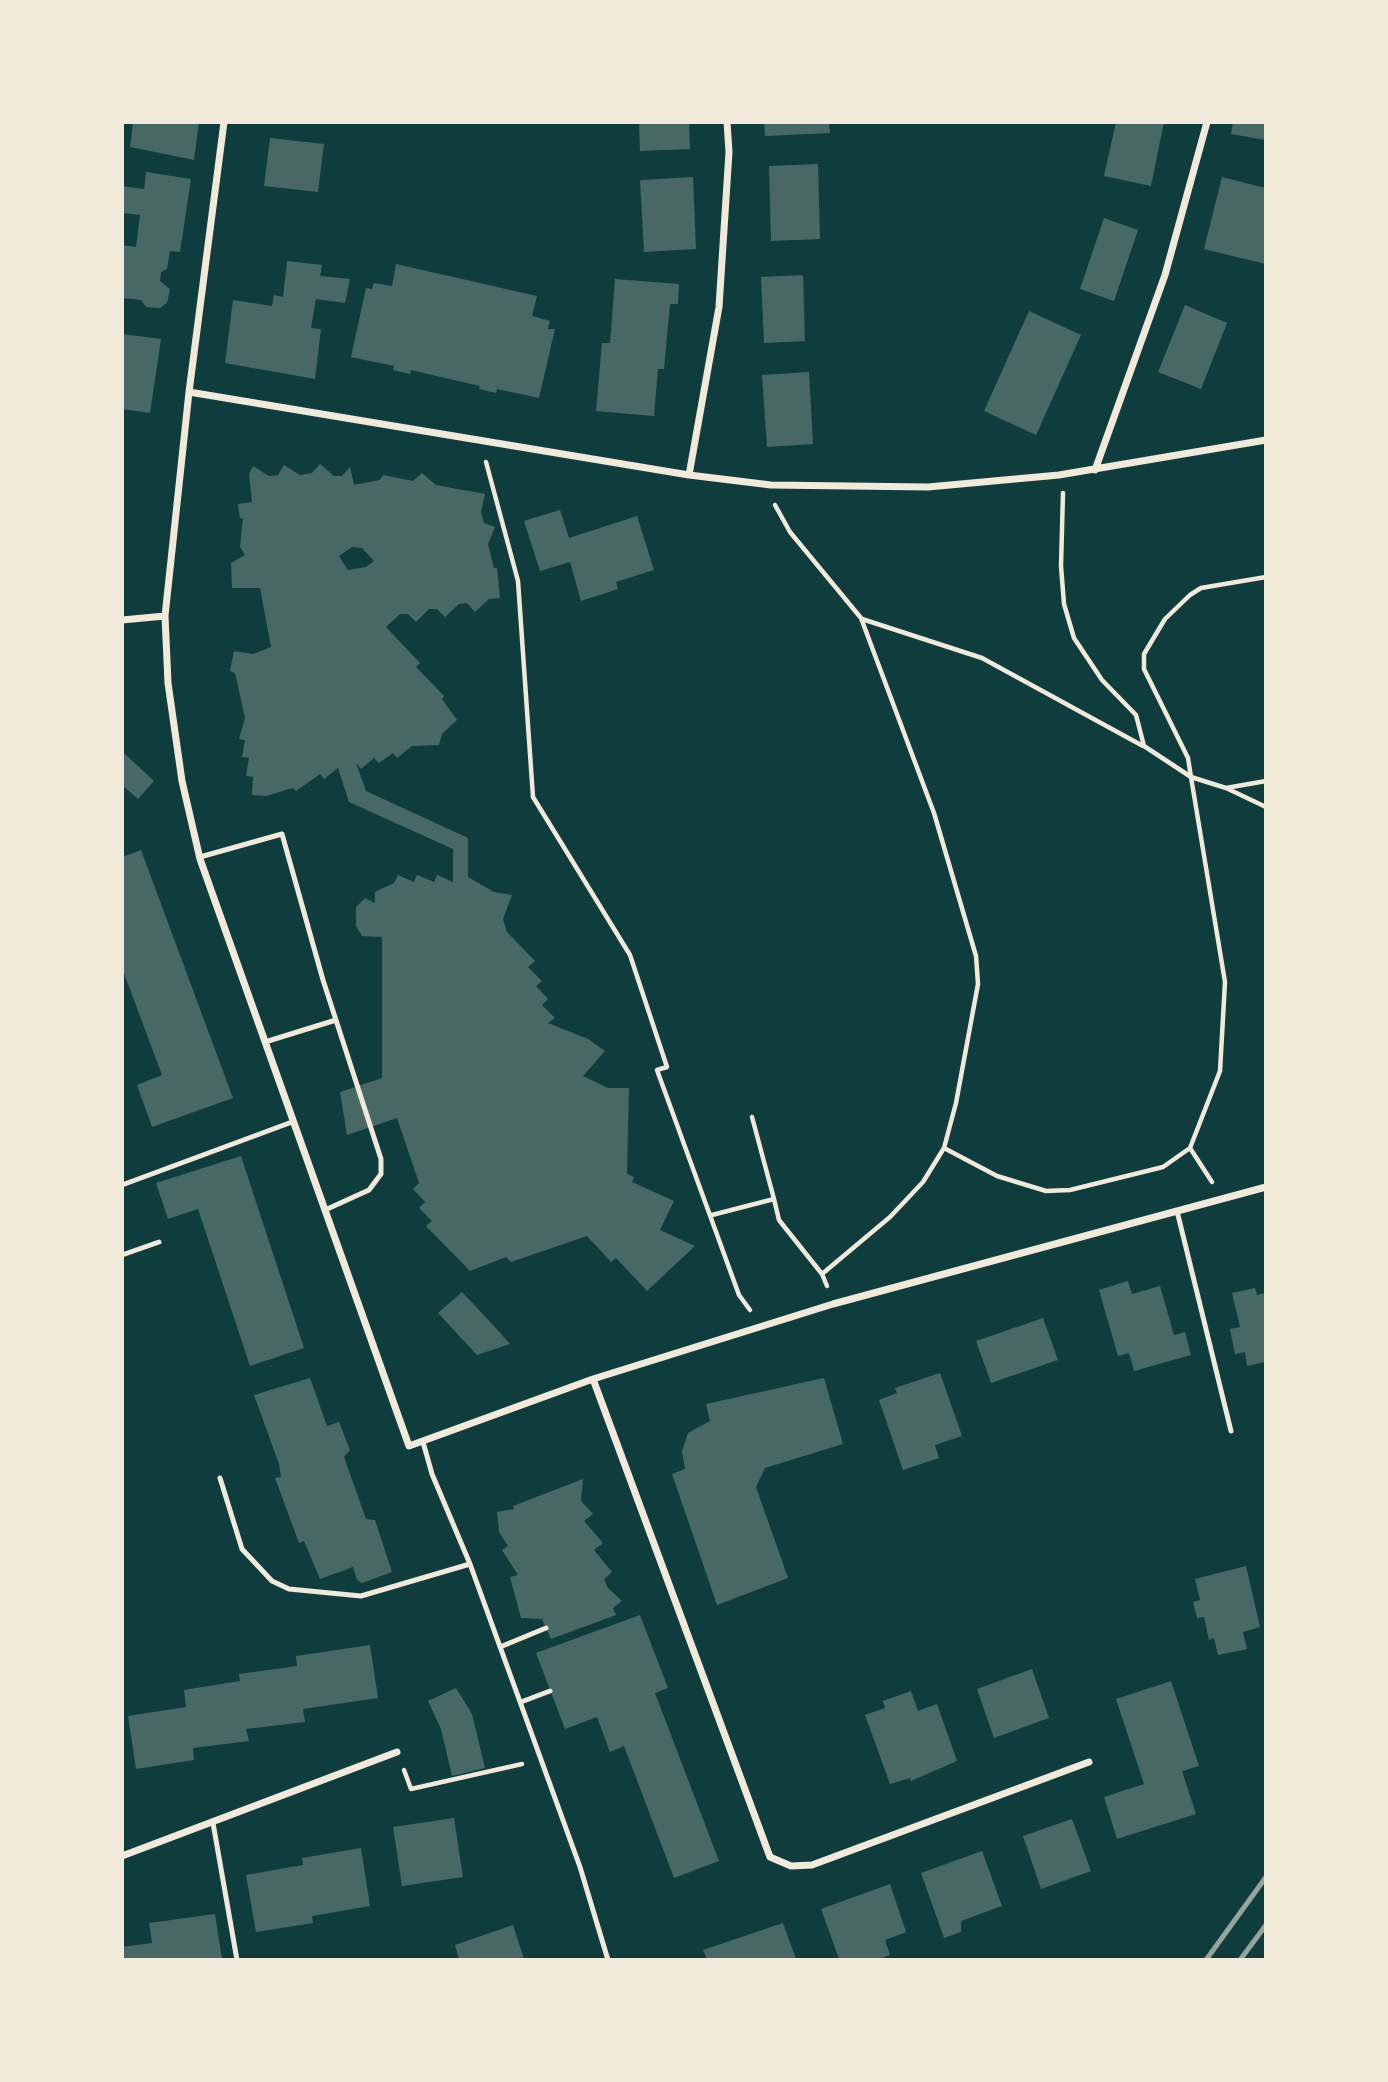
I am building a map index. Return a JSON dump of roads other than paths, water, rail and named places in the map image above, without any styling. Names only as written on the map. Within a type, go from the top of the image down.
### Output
[{"type":"street","points":[[224,122],[189,391],[165,616],[168,683],[182,781],[200,857],[409,1446],[593,1379],[833,1304],[1265,1187]]},
{"type":"street","points":[[689,475],[719,307],[729,152],[727,122]]},
{"type":"street","points":[[1095,470],[1166,275],[1207,122]]},
{"type":"street","points":[[189,391],[689,475],[771,485],[928,487],[1095,470],[1265,440]]},
{"type":"street","points":[[122,621],[165,616]]},
{"type":"street","points":[[593,1379],[771,1857],[791,1866],[812,1864],[1089,1762]]},
{"type":"street","points":[[122,1856],[397,1752]]},
{"type":"lane","points":[[200,857],[282,834],[336,1020],[381,1159],[381,1174],[369,1190],[325,1210]]},
{"type":"lane","points":[[265,1042],[336,1020]]},
{"type":"lane","points":[[122,1185],[292,1122]]},
{"type":"lane","points":[[1177,1211],[1231,1431]]},
{"type":"lane","points":[[122,1255],[159,1242]]},
{"type":"lane","points":[[423,1441],[432,1474],[470,1564],[580,1867],[608,1959]]},
{"type":"lane","points":[[220,1478],[242,1549],[272,1581],[289,1589],[362,1596],[470,1564]]},
{"type":"lane","points":[[500,1647],[546,1628]]},
{"type":"lane","points":[[521,1702],[550,1691]]},
{"type":"lane","points":[[213,1823],[237,1959]]},
{"type":"railway","points":[[1206,1960],[1266,1877]]},
{"type":"railway","points":[[1240,1960],[1266,1925]]}]
